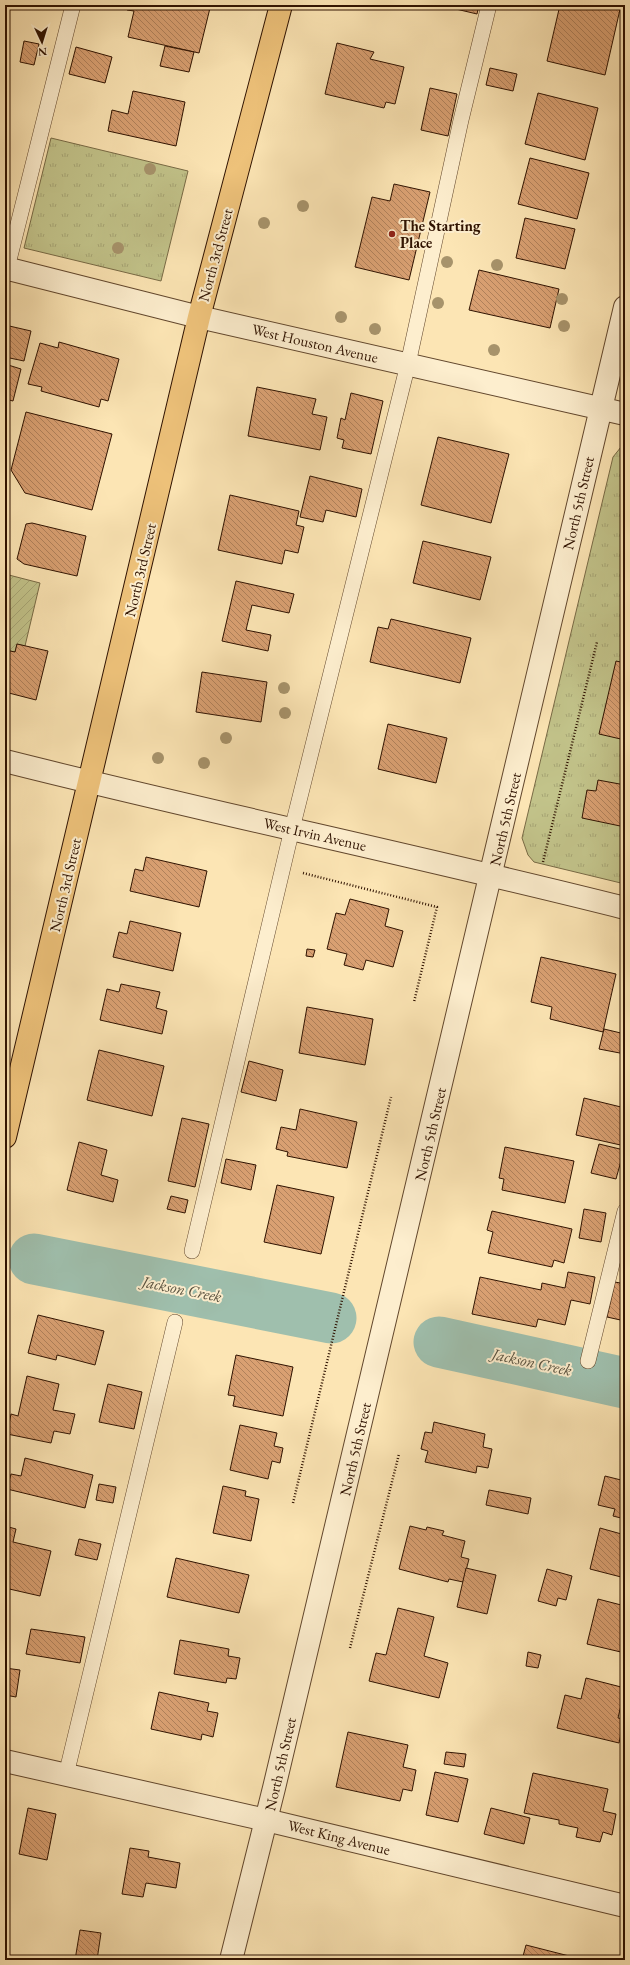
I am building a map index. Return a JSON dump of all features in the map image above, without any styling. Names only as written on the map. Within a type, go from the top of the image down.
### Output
[{"type":"main road","name":"North 3rd Street","points":[[5,1137],[199,316],[281,5]]},
{"type":"street","name":"West Houston Avenue","points":[[6,271],[625,414]]},
{"type":"street","name":"North 5th Street","points":[[231,1960],[266,1820],[492,875],[600,408],[625,307]]},
{"type":"street","name":"West Irvin Avenue","points":[[5,761],[492,875],[625,908]]},
{"type":"street","name":"West King Avenue","points":[[5,1761],[266,1820],[625,1906]]},
{"type":"lane","points":[[6,271],[73,5]]},
{"type":"lane","points":[[192,1251],[292,829],[408,364],[461,120],[489,5]]},
{"type":"lane","points":[[588,1361],[625,1211]]},
{"type":"lane","points":[[66,1775],[175,1322]]},
{"type":"path","points":[[543,862],[597,642]]},
{"type":"path","points":[[283,868],[437,907],[414,1002]]},
{"type":"path","points":[[293,1504],[391,1097]]},
{"type":"path","points":[[350,1648],[399,1454]]},
{"type":"green space","points":[[51,138],[188,171],[161,281],[24,248]]},
{"type":"green space","points":[[625,442],[625,884],[534,862],[528,855],[522,838],[613,457]]},
{"type":"green space","points":[[5,574],[40,583],[25,646],[17,644],[15,652],[5,650]]},
{"type":"building","points":[[31,5],[45,5],[44,8]]},
{"type":"building","points":[[128,5],[196,5],[210,8],[199,53],[128,37],[134,11],[127,10]]},
{"type":"building","points":[[439,5],[479,5],[477,14]]},
{"type":"building","points":[[560,5],[621,5],[605,75],[547,61]]},
{"type":"building","points":[[24,41],[39,44],[34,65],[20,62]]},
{"type":"building","points":[[337,43],[374,52],[370,59],[404,67],[395,104],[386,102],[384,108],[325,94]]},
{"type":"building","points":[[165,46],[194,52],[189,72],[160,66]]},
{"type":"building","points":[[76,47],[112,57],[105,83],[69,74]]},
{"type":"building","points":[[490,68],[517,74],[513,91],[486,85]]},
{"type":"building","points":[[430,88],[457,94],[448,136],[421,130]]},
{"type":"building","points":[[133,91],[185,102],[176,146],[108,131],[112,110],[128,114]]},
{"type":"building","points":[[538,93],[598,108],[585,160],[525,144]]},
{"type":"building","points":[[530,158],[589,173],[577,219],[518,204]]},
{"type":"building","name":"The Starting Place","points":[[394,184],[430,192],[409,280],[355,267],[372,197],[390,201]]},
{"type":"building","points":[[525,218],[575,229],[565,269],[516,258]]},
{"type":"building","points":[[479,270],[559,289],[550,328],[469,310]]},
{"type":"building","points":[[5,325],[31,331],[24,361],[5,357]]},
{"type":"building","points":[[59,342],[119,359],[108,401],[101,399],[99,407],[41,391],[42,387],[28,384],[40,343],[58,348]]},
{"type":"building","points":[[5,364],[21,369],[13,401],[5,399]]},
{"type":"building","points":[[257,387],[316,399],[312,414],[327,417],[320,450],[248,436]]},
{"type":"building","points":[[351,393],[383,401],[371,454],[342,448],[344,440],[337,438],[341,418],[345,420]]},
{"type":"building","points":[[26,412],[112,434],[92,510],[25,493],[11,470]]},
{"type":"building","points":[[438,437],[509,454],[491,523],[421,505]]},
{"type":"building","points":[[310,476],[362,489],[356,517],[326,510],[323,522],[300,517]]},
{"type":"building","points":[[230,495],[299,511],[296,525],[304,527],[298,553],[285,550],[282,564],[218,550]]},
{"type":"building","points":[[32,523],[86,536],[77,576],[24,564],[17,559],[26,524]]},
{"type":"building","points":[[423,541],[491,557],[480,600],[413,583]]},
{"type":"building","points":[[236,581],[294,594],[289,613],[252,605],[246,630],[271,635],[268,651],[222,641]]},
{"type":"building","points":[[391,619],[471,638],[460,683],[370,662],[378,627],[388,629]]},
{"type":"building","points":[[17,644],[48,651],[36,700],[5,692],[5,650],[15,652]]},
{"type":"building","points":[[616,661],[625,663],[625,740],[599,734]]},
{"type":"building","points":[[202,672],[267,682],[261,722],[196,712]]},
{"type":"building","points":[[388,724],[447,738],[436,783],[378,769]]},
{"type":"building","points":[[598,780],[625,785],[625,827],[582,818],[587,790],[596,791]]},
{"type":"building","points":[[146,857],[207,871],[199,907],[130,891],[135,869],[143,871]]},
{"type":"building","points":[[350,899],[389,909],[385,926],[403,931],[393,967],[366,960],[363,970],[344,965],[347,954],[327,949],[336,913],[345,915]]},
{"type":"building","points":[[130,921],[181,933],[173,971],[113,957],[119,932],[127,934]]},
{"type":"building","points":[[307,949],[315,950],[313,957],[306,956]]},
{"type":"building","points":[[541,957],[616,974],[603,1032],[550,1019],[552,1007],[531,1002]]},
{"type":"building","points":[[121,984],[160,992],[156,1008],[167,1011],[162,1034],[100,1020],[107,989],[119,992]]},
{"type":"building","points":[[307,1007],[373,1019],[365,1065],[299,1053]]},
{"type":"building","points":[[604,1029],[625,1034],[625,1054],[599,1049]]},
{"type":"building","points":[[99,1050],[164,1066],[152,1116],[87,1100]]},
{"type":"building","points":[[249,1061],[283,1070],[276,1101],[241,1092]]},
{"type":"building","points":[[623,1096],[625,1097],[625,1146],[576,1135],[584,1098],[621,1107]]},
{"type":"building","points":[[300,1109],[357,1122],[347,1168],[287,1156],[288,1152],[276,1149],[281,1127],[296,1130]]},
{"type":"building","points":[[182,1118],[209,1124],[195,1187],[168,1181]]},
{"type":"building","points":[[79,1142],[107,1150],[101,1175],[118,1180],[113,1202],[67,1190]]},
{"type":"building","points":[[599,1144],[624,1150],[616,1179],[591,1173]]},
{"type":"building","points":[[505,1147],[574,1161],[565,1203],[502,1190],[504,1179],[499,1178]]},
{"type":"building","points":[[226,1159],[256,1165],[251,1190],[221,1183]]},
{"type":"building","points":[[277,1185],[334,1197],[321,1254],[264,1242]]},
{"type":"building","points":[[171,1196],[188,1200],[185,1213],[167,1209]]},
{"type":"building","points":[[584,1209],[606,1213],[601,1242],[579,1238]]},
{"type":"building","points":[[492,1211],[572,1229],[564,1263],[554,1260],[552,1267],[488,1253],[493,1232],[487,1230]]},
{"type":"building","points":[[568,1272],[595,1277],[590,1304],[571,1300],[565,1325],[538,1319],[536,1327],[472,1314],[480,1277],[541,1290],[542,1283],[565,1288]]},
{"type":"building","points":[[615,1282],[625,1284],[625,1321],[607,1317]]},
{"type":"building","points":[[38,1315],[104,1331],[95,1365],[57,1355],[56,1360],[28,1353]]},
{"type":"building","points":[[236,1355],[293,1367],[283,1416],[233,1406],[235,1396],[228,1395]]},
{"type":"building","points":[[27,1376],[59,1384],[53,1410],[75,1414],[70,1434],[54,1431],[51,1443],[7,1434],[11,1414],[18,1416]]},
{"type":"building","points":[[108,1384],[142,1392],[134,1429],[99,1422]]},
{"type":"building","points":[[434,1422],[485,1434],[483,1447],[492,1449],[488,1468],[477,1466],[476,1473],[425,1462],[428,1451],[421,1449],[425,1432],[432,1433]]},
{"type":"building","points":[[240,1425],[277,1433],[274,1446],[283,1448],[280,1463],[272,1461],[268,1479],[230,1470]]},
{"type":"building","points":[[25,1458],[93,1475],[85,1508],[7,1489],[11,1474],[21,1476]]},
{"type":"building","points":[[605,1476],[625,1481],[625,1519],[613,1516],[615,1509],[598,1505]]},
{"type":"building","points":[[99,1484],[116,1487],[113,1503],[96,1500]]},
{"type":"building","points":[[223,1486],[246,1491],[245,1496],[259,1499],[251,1541],[213,1533]]},
{"type":"building","points":[[489,1490],[531,1498],[528,1514],[486,1505]]},
{"type":"building","points":[[5,1526],[16,1529],[13,1542],[51,1551],[40,1596],[5,1588]]},
{"type":"building","points":[[410,1526],[426,1530],[427,1527],[444,1531],[442,1535],[465,1541],[461,1557],[469,1559],[463,1582],[449,1579],[448,1582],[399,1569]]},
{"type":"building","points":[[600,1528],[625,1535],[625,1578],[590,1569]]},
{"type":"building","points":[[79,1539],[101,1544],[97,1560],[75,1555]]},
{"type":"building","points":[[176,1558],[249,1575],[239,1613],[167,1597]]},
{"type":"building","points":[[466,1568],[496,1575],[487,1614],[457,1607]]},
{"type":"building","points":[[547,1569],[572,1576],[566,1600],[558,1598],[556,1606],[538,1601]]},
{"type":"building","points":[[598,1599],[625,1606],[625,1653],[587,1644]]},
{"type":"building","points":[[398,1608],[434,1617],[424,1656],[448,1663],[439,1698],[369,1681],[376,1653],[386,1655]]},
{"type":"building","points":[[31,1629],[85,1637],[80,1663],[26,1654]]},
{"type":"building","points":[[180,1640],[229,1649],[228,1656],[240,1658],[236,1679],[227,1678],[226,1683],[174,1674]]},
{"type":"building","points":[[528,1652],[541,1655],[538,1668],[526,1666]]},
{"type":"building","points":[[5,1668],[20,1670],[16,1697],[5,1695]]},
{"type":"building","points":[[586,1678],[625,1688],[618,1718],[624,1719],[619,1743],[557,1728],[565,1695],[581,1699]]},
{"type":"building","points":[[159,1692],[209,1703],[207,1711],[218,1713],[213,1737],[202,1734],[201,1740],[151,1729]]},
{"type":"building","points":[[348,1732],[408,1745],[403,1767],[416,1770],[412,1791],[403,1789],[400,1801],[336,1787]]},
{"type":"building","points":[[446,1752],[466,1754],[464,1767],[444,1764]]},
{"type":"building","points":[[435,1772],[468,1779],[458,1822],[426,1815]]},
{"type":"building","points":[[533,1773],[608,1789],[603,1811],[616,1814],[612,1835],[603,1832],[600,1842],[576,1837],[578,1828],[559,1824],[559,1820],[524,1813]]},
{"type":"building","points":[[28,1808],[56,1814],[47,1860],[19,1854]]},
{"type":"building","points":[[491,1808],[530,1818],[524,1844],[484,1834]]},
{"type":"building","points":[[5,1831],[8,1832],[5,1844]]},
{"type":"building","points":[[130,1848],[149,1851],[148,1857],[180,1863],[176,1888],[146,1883],[143,1897],[122,1894]]},
{"type":"building","points":[[80,1930],[101,1933],[97,1960],[75,1960]]},
{"type":"building","points":[[526,1945],[577,1958],[577,1960],[522,1960]]},
{"type":"waterway","name":"Jackson Creek","points":[[34,1259],[331,1318]]},
{"type":"waterway","name":"Jackson Creek","points":[[439,1342],[625,1383]]},
{"type":"place","name":"The Starting Place","points":[[392,234]]}]
